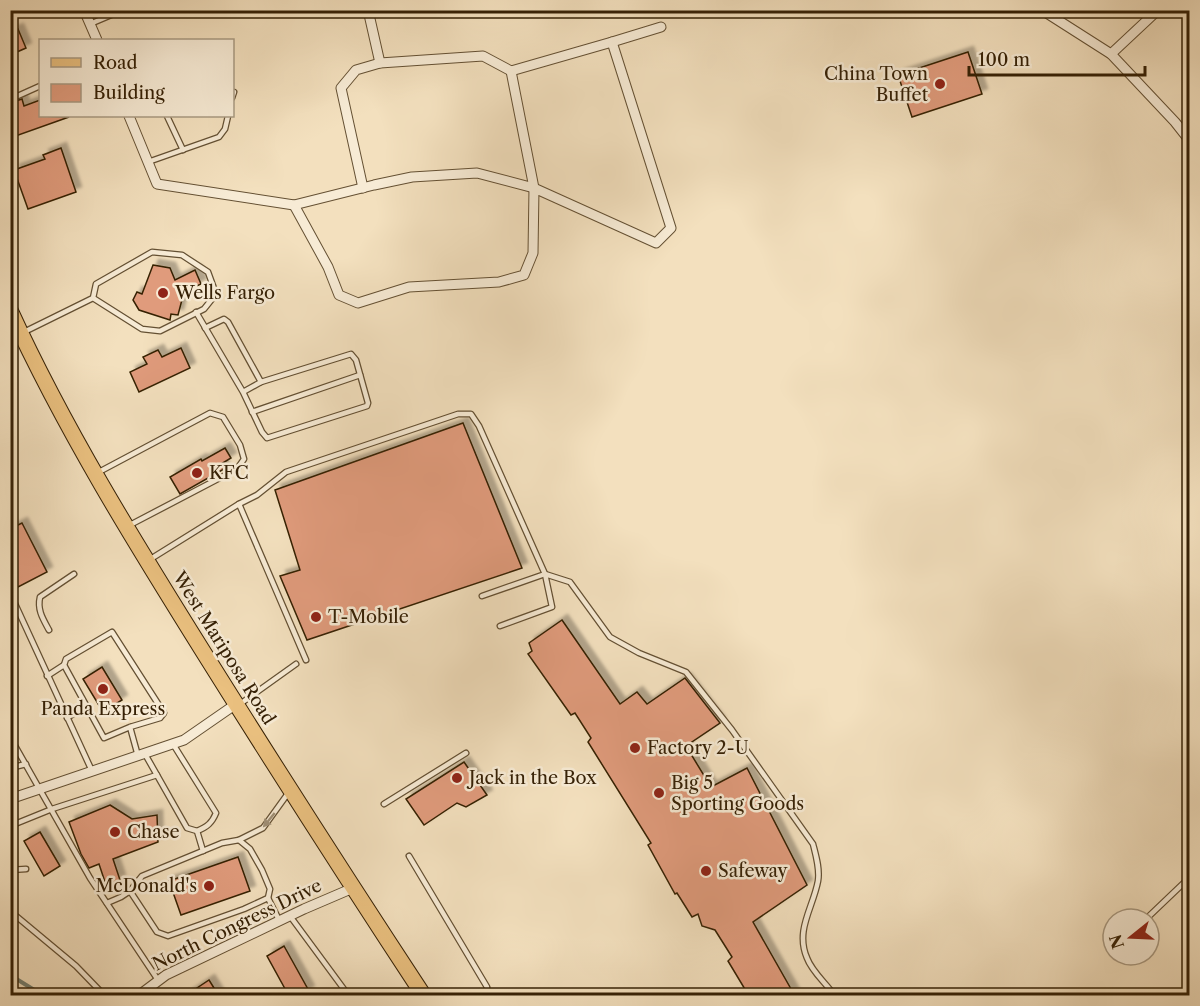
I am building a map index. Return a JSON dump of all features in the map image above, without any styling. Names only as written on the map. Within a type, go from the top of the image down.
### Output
[{"type":"main road","name":"West Mariposa Road","points":[[10,310],[94,474],[125,528],[418,993]]},
{"type":"street","points":[[84,10],[97,39]]},
{"type":"street","points":[[368,10],[380,63]]},
{"type":"street","points":[[1042,10],[1111,54],[1190,141]]},
{"type":"street","points":[[1111,54],[1158,10]]},
{"type":"street","points":[[363,188],[341,88],[356,70],[380,63],[483,56],[511,71],[661,27]]},
{"type":"street","points":[[130,117],[157,184],[294,205],[412,177],[477,172],[534,188],[656,243],[671,228],[612,42]]},
{"type":"street","points":[[294,205],[328,267],[339,295],[358,303],[410,287],[499,282],[524,275],[533,253],[534,188],[511,71]]},
{"type":"street","points":[[10,799],[184,740],[236,705]]},
{"type":"street","name":"North Congress Drive","points":[[140,995],[158,980],[279,920],[353,888]]},
{"type":"lane","points":[[90,24],[123,10]]},
{"type":"lane","points":[[11,99],[39,86]]},
{"type":"lane","points":[[167,117],[183,150]]},
{"type":"lane","points":[[148,162],[219,137],[225,129],[228,117]]},
{"type":"lane","points":[[152,252],[182,255],[207,272],[216,294],[204,309],[160,331],[142,329],[93,298],[96,284],[152,252]]},
{"type":"lane","points":[[21,333],[93,298]]},
{"type":"lane","points":[[196,312],[267,438],[367,406],[368,403],[356,360],[351,354],[261,381],[243,392]]},
{"type":"lane","points":[[205,328],[224,319],[228,321],[261,381]]},
{"type":"lane","points":[[252,412],[360,375]]},
{"type":"lane","points":[[94,474],[210,413],[224,417],[240,445],[244,459],[237,469],[125,528]]},
{"type":"lane","points":[[146,561],[257,495],[286,472],[458,414],[471,414],[479,426],[545,574],[552,607],[500,626]]},
{"type":"lane","points":[[239,504],[306,660]]},
{"type":"lane","points":[[49,630],[39,613],[40,597],[74,574]]},
{"type":"lane","points":[[482,596],[545,574],[570,582],[610,637],[639,653],[686,672],[732,730],[813,844],[818,861],[818,880],[805,919],[802,937],[807,958],[835,996]]},
{"type":"lane","points":[[10,593],[92,772]]},
{"type":"lane","points":[[47,676],[64,665],[66,659],[112,632],[164,713],[160,718],[104,738],[64,665]]},
{"type":"lane","points":[[236,705],[296,663]]},
{"type":"lane","points":[[67,718],[86,705]]},
{"type":"lane","points":[[130,727],[142,755],[158,775],[187,828],[197,831],[205,828],[216,813],[173,744]]},
{"type":"lane","points":[[10,737],[90,878],[158,980]]},
{"type":"lane","points":[[384,804],[466,753]]},
{"type":"lane","points":[[10,768],[26,764]]},
{"type":"lane","points":[[10,826],[52,809],[158,775]]},
{"type":"lane","points":[[107,903],[130,891],[142,876],[222,843],[239,840],[263,828],[291,790]]},
{"type":"lane","points":[[197,831],[203,851]]},
{"type":"lane","points":[[239,840],[250,849],[262,870],[270,890],[268,898],[279,920]]},
{"type":"lane","points":[[409,856],[487,987]]},
{"type":"lane","points":[[10,870],[26,869]]},
{"type":"lane","points":[[1159,907],[1190,877]]},
{"type":"lane","points":[[130,891],[157,932],[168,936],[268,898]]},
{"type":"lane","points":[[10,911],[76,966],[105,996]]},
{"type":"lane","points":[[290,916],[349,996]]},
{"type":"building","points":[[18,29],[26,48],[10,55],[10,32]]},
{"type":"building","name":"China Town Buffet","points":[[968,52],[982,94],[912,117],[898,75]]},
{"type":"building","points":[[22,99],[24,106],[39,100],[39,117],[69,117],[10,138],[10,103]]},
{"type":"building","points":[[61,148],[76,192],[28,209],[14,170],[45,159],[43,155]]},
{"type":"building","name":"Wells Fargo","points":[[153,265],[170,268],[175,280],[195,270],[201,284],[184,292],[178,315],[171,314],[170,320],[139,310],[133,300],[137,292],[142,294]]},
{"type":"building","points":[[181,348],[190,368],[139,392],[130,372],[147,364],[143,357],[158,350],[162,357]]},
{"type":"building","points":[[463,423],[522,568],[307,640],[280,576],[300,570],[275,490]]},
{"type":"building","name":"KFC","points":[[225,448],[231,458],[221,464],[224,469],[180,494],[170,477]]},
{"type":"building","points":[[22,523],[47,572],[18,587],[10,574],[10,529]]},
{"type":"building","points":[[562,620],[620,704],[637,692],[647,704],[685,678],[720,723],[686,746],[711,787],[747,768],[807,885],[753,922],[795,996],[749,996],[728,961],[732,957],[715,930],[702,926],[698,914],[692,917],[677,893],[675,894],[648,845],[651,843],[588,742],[591,738],[575,713],[571,715],[528,654],[532,651],[529,643]]},
{"type":"building","name":"Panda Express","points":[[102,667],[122,700],[103,712],[83,679]]},
{"type":"building","name":"Jack in the Box","points":[[464,762],[487,795],[466,807],[457,803],[424,825],[406,799]]},
{"type":"building","name":"Chase","points":[[110,805],[132,819],[157,815],[158,842],[113,859],[120,880],[106,885],[99,864],[89,868],[69,822]]},
{"type":"building","points":[[40,832],[60,866],[44,876],[24,841]]},
{"type":"building","points":[[238,857],[250,891],[181,915],[169,881]]},
{"type":"building","points":[[284,946],[309,991],[301,996],[289,996],[267,956]]},
{"type":"building","points":[[209,980],[219,996],[185,996]]},
{"type":"waterway","points":[[10,975],[44,996]]},
{"type":"place","name":"China Town Buffet","points":[[940,84]]},
{"type":"place","name":"Wells Fargo","points":[[163,293]]},
{"type":"place","name":"KFC","points":[[197,473]]},
{"type":"place","name":"T-Mobile","points":[[316,617]]},
{"type":"place","name":"Panda Express","points":[[103,689]]},
{"type":"place","name":"Factory 2-U","points":[[635,748]]},
{"type":"place","name":"Jack in the Box","points":[[457,778]]},
{"type":"place","name":"Big 5 Sporting Goods","points":[[659,793]]},
{"type":"place","name":"Chase","points":[[115,832]]},
{"type":"place","name":"Safeway","points":[[706,871]]},
{"type":"place","name":"McDonald's","points":[[209,886]]}]
